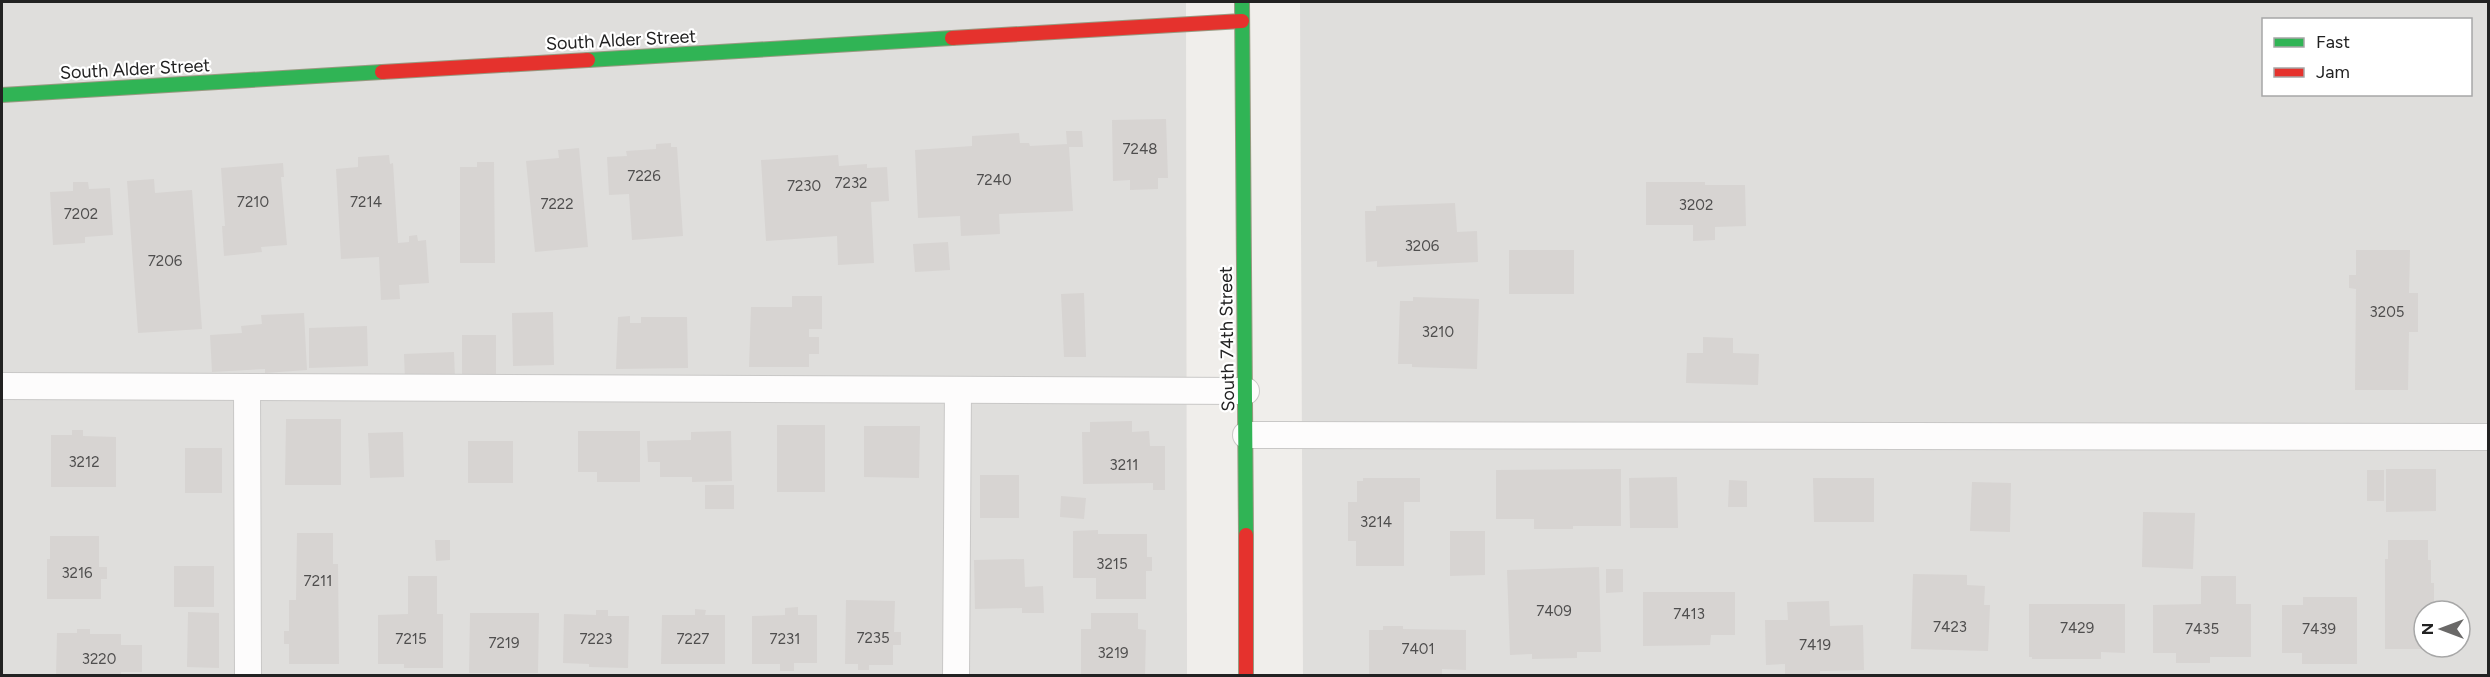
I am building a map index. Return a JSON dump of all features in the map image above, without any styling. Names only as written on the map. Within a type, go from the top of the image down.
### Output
[{"type":"street","name":"South 74th Street","points":[[1242,2],[1246,675]]},
{"type":"street","name":"South Alder Street","points":[[2,95],[1242,21]]},
{"type":"lane","points":[[2,386],[1246,391]]},
{"type":"lane","points":[[247,387],[248,675]]},
{"type":"lane","points":[[957,675],[958,390]]},
{"type":"lane","points":[[1246,435],[2488,437]]},
{"type":"shaded area","points":[[2,2],[1186,2],[1187,675],[2,675]]},
{"type":"shaded area","points":[[1300,2],[2488,2],[2488,675],[1303,675]]},
{"type":"building","points":[[1166,119],[1168,178],[1158,178],[1158,189],[1130,190],[1130,180],[1113,181],[1112,120]]},
{"type":"building","points":[[1066,131],[1082,131],[1083,147],[1069,147],[1073,211],[999,214],[1000,234],[961,236],[960,216],[918,218],[915,150],[972,146],[972,136],[1019,133],[1020,143],[1029,143],[1030,146],[1067,144]]},
{"type":"building","points":[[671,143],[671,147],[677,147],[683,236],[632,240],[629,194],[609,195],[607,157],[627,156],[626,151],[656,149],[656,144]]},
{"type":"building","points":[[579,148],[588,247],[535,252],[526,161],[559,158],[558,150]]},
{"type":"building","points":[[389,155],[390,164],[393,163],[398,243],[409,242],[409,236],[417,235],[418,241],[426,240],[429,283],[399,285],[400,299],[381,300],[379,257],[341,259],[336,169],[358,167],[358,157]]},
{"type":"building","points":[[838,155],[839,166],[867,164],[867,168],[887,167],[889,201],[871,202],[874,263],[838,265],[837,236],[766,241],[761,160]]},
{"type":"building","points":[[477,162],[494,162],[495,263],[460,263],[460,167],[477,167]]},
{"type":"building","points":[[283,163],[284,177],[281,177],[287,245],[261,247],[262,252],[224,256],[222,226],[225,226],[221,168]]},
{"type":"building","points":[[154,179],[155,193],[192,190],[202,329],[138,333],[127,181]]},
{"type":"building","points":[[73,182],[88,182],[89,189],[110,188],[113,235],[85,237],[85,243],[53,245],[50,192],[73,191]]},
{"type":"building","points":[[1646,182],[1745,185],[1746,226],[1715,227],[1715,240],[1693,241],[1693,225],[1646,225]]},
{"type":"building","points":[[1455,203],[1457,232],[1477,231],[1478,262],[1377,267],[1377,261],[1366,262],[1365,211],[1376,211],[1376,206]]},
{"type":"building","points":[[948,242],[950,270],[915,272],[913,244]]},
{"type":"building","points":[[1509,250],[1574,250],[1574,294],[1509,294]]},
{"type":"building","points":[[2356,250],[2410,250],[2409,293],[2418,293],[2418,332],[2409,332],[2408,390],[2355,390],[2356,289],[2349,288],[2349,275],[2356,275]]},
{"type":"building","points":[[1084,293],[1086,357],[1064,357],[1061,294]]},
{"type":"building","points":[[792,296],[822,296],[822,329],[809,329],[809,337],[819,337],[819,354],[809,354],[809,367],[749,367],[751,307],[792,307]]},
{"type":"building","points":[[1413,297],[1479,299],[1477,369],[1412,367],[1412,364],[1398,364],[1400,301],[1413,301]]},
{"type":"building","points":[[553,312],[554,365],[513,366],[512,313]]},
{"type":"building","points":[[304,313],[307,370],[265,373],[265,369],[212,372],[210,335],[242,333],[241,326],[262,324],[261,315]]},
{"type":"building","points":[[630,316],[630,323],[641,323],[641,317],[687,317],[688,368],[616,369],[618,317]]},
{"type":"building","points":[[367,326],[368,366],[309,368],[309,328]]},
{"type":"building","points":[[462,335],[496,335],[496,377],[462,377]]},
{"type":"building","points":[[1703,337],[1733,338],[1733,353],[1759,354],[1758,385],[1686,383],[1687,353],[1703,353]]},
{"type":"building","points":[[454,352],[455,379],[405,380],[404,354]]},
{"type":"building","points":[[286,419],[341,419],[341,485],[285,485]]},
{"type":"building","points":[[1132,421],[1132,432],[1149,431],[1150,446],[1165,446],[1165,490],[1153,490],[1153,483],[1083,484],[1082,432],[1090,432],[1090,422]]},
{"type":"building","points":[[777,425],[825,425],[825,492],[777,492]]},
{"type":"building","points":[[864,426],[920,426],[919,478],[864,477]]},
{"type":"building","points":[[72,430],[83,430],[83,436],[116,437],[116,487],[51,487],[51,435],[72,435]]},
{"type":"building","points":[[578,431],[640,431],[640,482],[597,482],[597,472],[578,472]]},
{"type":"building","points":[[731,431],[732,481],[692,482],[692,477],[660,477],[660,462],[648,462],[647,441],[691,440],[691,432]]},
{"type":"building","points":[[403,432],[404,477],[370,478],[368,433]]},
{"type":"building","points":[[468,441],[513,441],[513,483],[468,483]]},
{"type":"building","points":[[185,448],[222,448],[222,493],[185,493]]},
{"type":"building","points":[[1621,469],[1621,526],[1534,529],[1534,519],[1496,519],[1496,470]]},
{"type":"building","points":[[2386,469],[2436,469],[2436,511],[2386,512]]},
{"type":"building","points":[[2367,470],[2384,470],[2384,501],[2367,501]]},
{"type":"building","points":[[980,475],[1019,475],[1019,518],[980,518]]},
{"type":"building","points":[[1677,477],[1678,528],[1630,528],[1629,478]]},
{"type":"building","points":[[1363,478],[1420,478],[1420,502],[1404,502],[1404,566],[1356,566],[1356,541],[1348,541],[1348,502],[1357,502],[1357,481],[1363,481]]},
{"type":"building","points":[[1813,478],[1874,478],[1874,522],[1814,522]]},
{"type":"building","points":[[1729,480],[1747,481],[1747,507],[1728,507]]},
{"type":"building","points":[[1972,482],[2011,483],[2010,532],[1970,531]]},
{"type":"building","points":[[705,485],[734,485],[734,509],[705,509]]},
{"type":"building","points":[[1061,496],[1086,498],[1084,519],[1060,517]]},
{"type":"building","points":[[2143,512],[2195,513],[2193,569],[2142,567]]},
{"type":"building","points":[[1098,530],[1098,534],[1147,534],[1147,557],[1152,557],[1152,571],[1146,571],[1146,599],[1096,599],[1096,578],[1073,578],[1073,531]]},
{"type":"building","points":[[1450,531],[1485,531],[1485,575],[1450,576]]},
{"type":"building","points":[[297,533],[333,533],[333,564],[338,564],[339,664],[289,664],[289,644],[284,644],[284,631],[289,631],[289,600],[296,600]]},
{"type":"building","points":[[50,536],[99,536],[99,567],[107,567],[107,579],[101,579],[101,599],[47,599],[47,559],[50,559]]},
{"type":"building","points":[[435,540],[450,540],[450,560],[436,561]]},
{"type":"building","points":[[2388,540],[2428,540],[2428,560],[2431,560],[2434,599],[2412,599],[2412,649],[2385,649],[2385,559],[2388,559]]},
{"type":"building","points":[[1024,559],[1025,587],[1043,586],[1044,613],[1022,613],[1022,608],[975,609],[974,560]]},
{"type":"building","points":[[174,566],[214,566],[214,607],[174,607]]},
{"type":"building","points":[[1599,567],[1601,652],[1577,652],[1577,658],[1532,659],[1532,654],[1510,655],[1507,570]]},
{"type":"building","points":[[1606,569],[1623,569],[1623,592],[1606,593]]},
{"type":"building","points":[[1913,574],[1967,575],[1967,585],[1985,586],[1984,605],[1990,605],[1988,651],[1911,649]]},
{"type":"building","points":[[408,576],[437,576],[437,614],[443,614],[443,668],[404,668],[404,664],[378,664],[378,615],[408,614]]},
{"type":"building","points":[[2201,576],[2236,576],[2236,604],[2251,604],[2251,657],[2210,657],[2210,663],[2176,663],[2176,653],[2153,653],[2153,605],[2201,604]]},
{"type":"building","points":[[1643,592],[1735,592],[1735,635],[1711,635],[1710,645],[1643,646]]},
{"type":"building","points":[[2303,597],[2357,597],[2357,664],[2302,664],[2302,653],[2282,653],[2282,605],[2303,605]]},
{"type":"building","points":[[846,600],[895,601],[894,632],[901,632],[901,645],[893,645],[893,665],[869,665],[869,670],[858,670],[858,664],[845,664]]},
{"type":"building","points":[[1829,601],[1830,626],[1863,625],[1864,670],[1820,671],[1820,676],[1785,676],[1785,664],[1766,665],[1765,620],[1788,620],[1787,602]]},
{"type":"building","points":[[2029,604],[2125,604],[2125,653],[2101,652],[2101,659],[2032,659],[2029,657]]},
{"type":"building","points":[[798,607],[798,615],[817,615],[817,663],[794,663],[794,671],[780,671],[780,664],[752,664],[752,616],[785,615],[785,608]]},
{"type":"building","points":[[695,609],[706,610],[705,615],[725,615],[725,664],[661,664],[662,615],[695,615]]},
{"type":"building","points":[[596,610],[608,610],[608,616],[629,616],[628,668],[589,667],[589,664],[563,663],[564,614],[596,615]]},
{"type":"building","points":[[188,612],[219,613],[219,668],[187,667]]},
{"type":"building","points":[[470,613],[539,613],[538,673],[469,673]]},
{"type":"building","points":[[1091,613],[1138,613],[1138,629],[1146,630],[1145,676],[1081,676],[1081,629],[1091,629]]},
{"type":"building","points":[[1383,626],[1403,626],[1403,629],[1466,630],[1466,670],[1442,669],[1442,676],[1369,676],[1369,630],[1383,630]]},
{"type":"building","points":[[77,629],[90,629],[90,634],[121,634],[121,645],[142,645],[142,672],[121,672],[121,676],[56,676],[57,633],[77,633]]},
{"type":"traffic: fast","points":[[1242,2],[1246,535]]},
{"type":"traffic: fast","points":[[588,60],[952,38]]},
{"type":"traffic: fast","points":[[2,95],[382,72]]},
{"type":"traffic: jam","points":[[952,38],[1242,21]]},
{"type":"traffic: jam","points":[[382,72],[588,60]]},
{"type":"traffic: jam","points":[[1246,535],[1246,676]]}]
